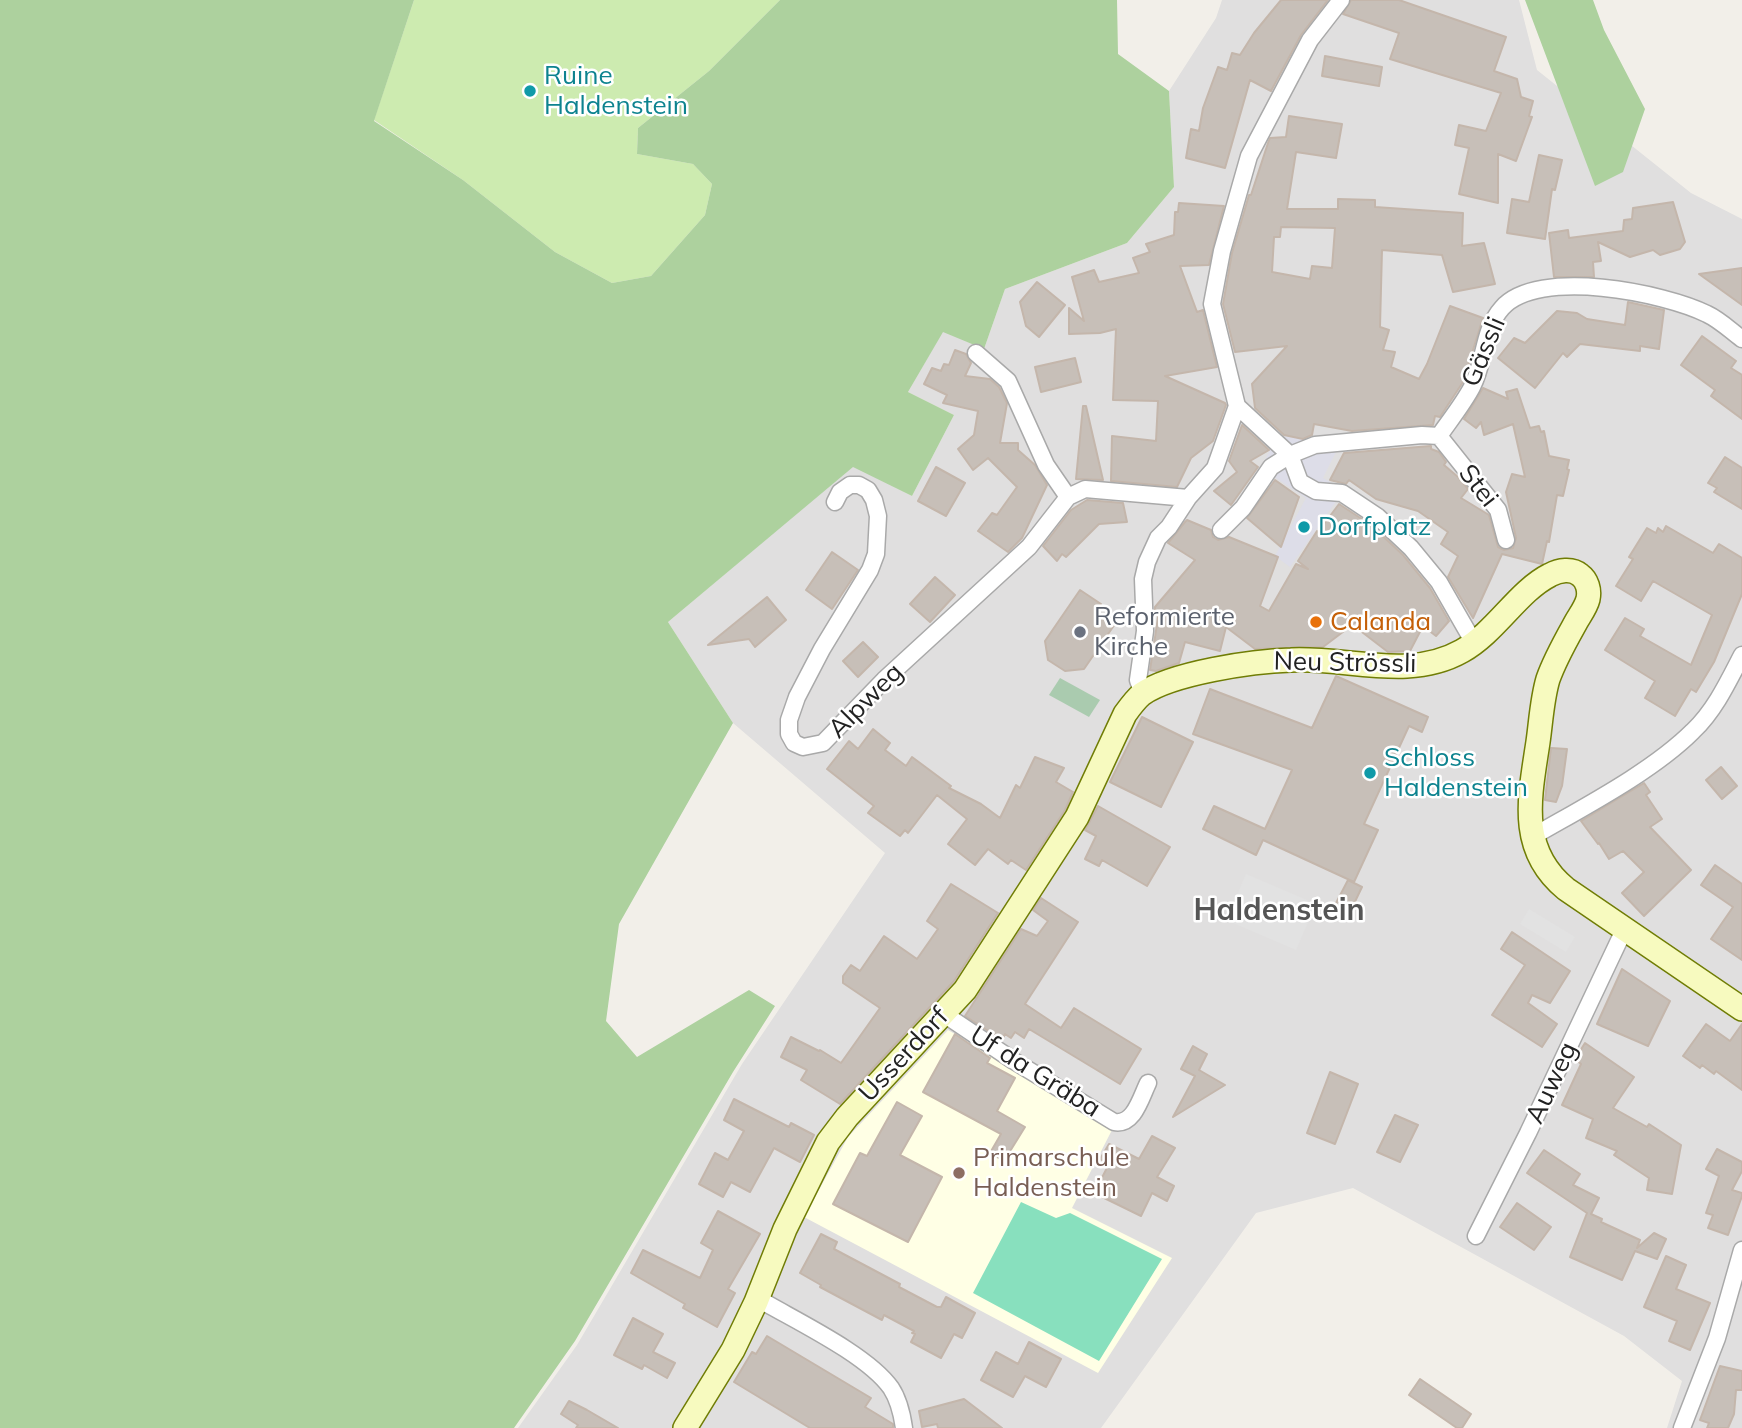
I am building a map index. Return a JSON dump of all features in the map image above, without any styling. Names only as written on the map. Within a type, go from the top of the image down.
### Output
[{"type":"street","points":[[1143,694],[1138,680],[1146,631],[1143,579],[1147,562],[1158,538],[1215,468],[1237,406],[1212,304],[1222,251],[1249,156],[1310,40],[1340,0]]},
{"type":"street","name":"Gässli","points":[[1439,436],[1473,386],[1486,341],[1500,310],[1520,296],[1536,290],[1551,287],[1590,287],[1668,300],[1709,315],[1742,339]]},
{"type":"street","points":[[976,353],[1008,382],[1046,465],[1068,497],[1085,489],[1188,498]]},
{"type":"street","points":[[1237,406],[1290,455],[1300,482],[1316,491],[1342,494],[1378,517],[1411,548],[1439,582],[1474,643]]},
{"type":"street","points":[[1221,530],[1243,508],[1271,467],[1290,455],[1315,445],[1423,435],[1439,436]]},
{"type":"street","name":"Stei","points":[[1439,436],[1498,510],[1506,540]]},
{"type":"street","name":"Alpweg","points":[[835,502],[840,492],[850,485],[859,485],[868,490],[874,499],[878,516],[876,554],[870,570],[822,649],[797,697],[789,720],[789,734],[794,743],[803,747],[823,743],[884,680],[1029,547],[1068,497]]},
{"type":"street","name":"Neu Strössli","points":[[1143,694],[1159,685],[1223,667],[1259,662],[1303,659],[1404,667],[1440,661],[1474,643],[1549,575],[1560,571],[1580,574],[1587,583],[1587,602],[1559,654],[1544,696],[1531,792],[1532,837]]},
{"type":"street","points":[[1741,1006],[1559,883],[1537,854],[1532,837],[1655,762],[1693,731],[1713,708],[1742,655]]},
{"type":"street","name":"Usserdorf","points":[[685,1428],[733,1350],[785,1229],[828,1142],[847,1117],[965,990],[1077,817],[1125,714],[1143,694]]},
{"type":"street","name":"Auweg","points":[[1476,1236],[1625,928]]},
{"type":"street","name":"Uf da Gräba","points":[[944,1014],[1014,1061],[1114,1122],[1124,1122],[1132,1116],[1149,1083]]},
{"type":"street","points":[[1682,1428],[1717,1338],[1742,1250]]},
{"type":"street","points":[[757,1298],[862,1359],[877,1372],[898,1399],[904,1428]]},
{"type":"shaded area","points":[[1222,0],[1519,0],[1537,70],[1691,193],[1742,219],[1742,1428],[1667,1428],[1682,1381],[1624,1336],[1353,1188],[1256,1213],[1101,1428],[518,1428],[577,1345],[742,1064],[885,853],[733,723],[668,622],[853,466],[912,496],[954,415],[908,392],[943,331],[984,349],[1005,289],[1127,243],[1174,187],[1169,91],[1216,18]]},
{"type":"shaded area","name":"Dorfplatz","points":[[1277,436],[1341,442],[1323,478],[1344,490],[1290,567],[1275,556],[1306,498],[1261,468]]},
{"type":"shaded area","points":[[1060,678],[1100,700],[1089,717],[1049,695]]},
{"type":"shaded area","points":[[1246,874],[1316,904],[1296,950],[1226,920]]},
{"type":"shaded area","points":[[1529,909],[1575,937],[1566,952],[1520,924]]},
{"type":"shaded area","name":"Primarschule Haldenstein","points":[[948,1030],[1113,1128],[1072,1208],[1172,1258],[1098,1373],[804,1217],[848,1137]]},
{"type":"green space","points":[[0,0],[414,0],[374,121],[463,180],[555,252],[612,283],[651,276],[705,215],[712,184],[693,164],[637,154],[638,128],[709,71],[780,0],[1117,0],[1118,54],[1169,91],[1174,187],[1127,243],[1005,289],[984,349],[943,332],[908,392],[954,415],[912,496],[853,467],[668,622],[733,723],[619,924],[606,1021],[637,1057],[749,990],[775,1006],[733,1072],[575,1341],[514,1428],[0,1428]]},
{"type":"green space","points":[[414,0],[780,0],[709,71],[638,128],[637,154],[693,164],[712,184],[705,215],[651,276],[612,283],[555,252],[463,180],[374,120]]},
{"type":"green space","points":[[1525,0],[1593,0],[1604,30],[1645,109],[1623,172],[1595,186]]},
{"type":"green space","points":[[1021,1202],[1056,1218],[1070,1213],[1162,1259],[1099,1361],[973,1293]]},
{"type":"building","points":[[1281,0],[1328,0],[1301,35],[1271,91],[1250,80],[1225,168],[1186,158],[1191,129],[1199,131],[1203,108],[1218,67],[1227,70],[1232,53],[1240,55]]},
{"type":"building","points":[[1351,0],[1399,0],[1506,37],[1494,71],[1517,79],[1521,97],[1533,101],[1529,116],[1532,117],[1516,161],[1498,154],[1498,203],[1459,194],[1469,148],[1455,145],[1459,125],[1486,131],[1501,93],[1390,59],[1399,33],[1343,14]]},
{"type":"building","points":[[1325,56],[1382,67],[1379,86],[1322,76]]},
{"type":"building","points":[[1289,116],[1342,124],[1336,158],[1296,152],[1287,209],[1338,209],[1338,199],[1375,200],[1375,207],[1463,213],[1462,246],[1484,243],[1495,284],[1453,292],[1442,255],[1382,250],[1380,327],[1389,330],[1383,350],[1395,352],[1391,367],[1419,379],[1450,306],[1483,318],[1463,382],[1440,417],[1435,416],[1433,425],[1352,431],[1314,424],[1312,435],[1303,439],[1284,435],[1255,408],[1252,384],[1287,346],[1235,352],[1223,304],[1232,253],[1268,143],[1270,138],[1286,137]],"holes":[[[1281,227],[1335,228],[1332,268],[1312,266],[1310,279],[1272,272],[1274,237],[1280,237]]]},
{"type":"building","points":[[1539,155],[1562,160],[1555,190],[1552,189],[1545,239],[1507,233],[1512,199],[1529,202]]},
{"type":"building","points":[[1673,202],[1685,242],[1680,249],[1660,255],[1653,250],[1630,257],[1598,242],[1601,261],[1593,262],[1594,277],[1554,277],[1549,233],[1568,230],[1569,238],[1623,231],[1624,220],[1632,219],[1633,208]]},
{"type":"building","points":[[1179,203],[1224,206],[1209,265],[1180,266],[1197,312],[1203,310],[1217,367],[1165,376],[1226,405],[1213,441],[1191,458],[1177,487],[1111,481],[1112,436],[1156,441],[1158,401],[1113,400],[1116,329],[1100,333],[1069,334],[1069,308],[1084,321],[1072,277],[1094,270],[1099,282],[1139,273],[1133,258],[1150,252],[1146,244],[1174,235],[1175,212],[1178,212]]},
{"type":"building","points":[[1742,268],[1742,305],[1699,274]]},
{"type":"building","points":[[1037,282],[1065,305],[1039,337],[1026,326],[1020,302]]},
{"type":"building","points":[[1628,302],[1664,310],[1659,349],[1640,346],[1640,351],[1580,344],[1567,357],[1563,353],[1535,388],[1498,358],[1514,338],[1525,343],[1557,311],[1625,325]]},
{"type":"building","points":[[1702,336],[1736,361],[1731,368],[1742,375],[1742,419],[1711,396],[1715,390],[1681,365]]},
{"type":"building","points":[[955,350],[966,354],[971,363],[965,376],[990,379],[999,387],[1007,403],[1000,443],[1018,443],[1018,450],[1035,465],[1047,485],[1022,538],[1008,552],[978,531],[992,513],[997,515],[1017,487],[988,458],[973,470],[958,449],[974,435],[978,411],[943,403],[947,395],[924,384],[932,368],[941,371],[944,364],[949,365]]},
{"type":"building","points":[[1075,358],[1081,382],[1041,392],[1035,367]]},
{"type":"building","points":[[1483,388],[1508,399],[1506,392],[1517,389],[1530,428],[1539,426],[1541,432],[1544,431],[1549,456],[1569,460],[1569,470],[1563,496],[1557,495],[1549,542],[1547,541],[1542,564],[1502,554],[1473,618],[1448,577],[1458,556],[1441,544],[1448,532],[1418,511],[1376,499],[1349,480],[1346,484],[1330,480],[1344,453],[1431,446],[1446,462],[1444,465],[1468,489],[1461,498],[1489,515],[1498,547],[1504,550],[1513,548],[1516,538],[1506,492],[1512,474],[1525,477],[1513,424],[1484,435],[1481,422],[1476,428],[1464,419]]},
{"type":"building","points":[[1083,406],[1086,406],[1103,480],[1076,479]]},
{"type":"building","points":[[1242,425],[1269,450],[1250,461],[1258,467],[1231,505],[1214,491],[1237,472],[1229,461]]},
{"type":"building","points":[[1725,457],[1742,468],[1742,509],[1714,492],[1717,488],[1708,483]]},
{"type":"building","points":[[936,467],[965,483],[946,516],[918,501]]},
{"type":"building","points":[[1275,480],[1299,497],[1281,547],[1247,518]]},
{"type":"building","points":[[1087,500],[1123,503],[1127,522],[1099,524],[1066,557],[1062,554],[1057,561],[1043,546],[1071,510]]},
{"type":"building","points":[[1339,504],[1371,525],[1403,555],[1430,588],[1449,621],[1436,636],[1423,626],[1410,651],[1388,652],[1358,629],[1364,616],[1323,647],[1255,649],[1226,627],[1220,651],[1185,642],[1179,663],[1156,671],[1150,670],[1159,611],[1155,610],[1155,607],[1195,560],[1168,543],[1187,520],[1211,530],[1213,537],[1218,540],[1229,537],[1278,557],[1260,606],[1269,611],[1296,564],[1308,569],[1298,561]]},
{"type":"building","points":[[1666,526],[1713,553],[1719,544],[1742,558],[1742,594],[1714,662],[1696,692],[1691,689],[1675,716],[1645,698],[1655,681],[1605,650],[1625,618],[1644,629],[1640,636],[1691,665],[1712,615],[1653,581],[1641,601],[1616,586],[1633,559],[1629,557],[1647,528],[1656,533],[1658,528],[1663,532]]},
{"type":"building","points":[[832,552],[858,570],[832,609],[806,590]]},
{"type":"building","points":[[935,577],[955,595],[930,622],[910,604]]},
{"type":"building","name":"Reformierte Kirche","points":[[1080,590],[1101,604],[1096,611],[1115,624],[1084,669],[1065,671],[1048,660],[1045,641]]},
{"type":"building","points":[[767,597],[786,620],[755,647],[749,639],[708,645]]},
{"type":"building","points":[[863,642],[878,657],[858,677],[843,661]]},
{"type":"building","points":[[1336,676],[1428,717],[1422,732],[1409,726],[1364,824],[1378,830],[1354,882],[1263,840],[1256,855],[1203,829],[1214,806],[1265,829],[1292,770],[1193,734],[1210,689],[1312,728]]},
{"type":"building","points":[[1142,717],[1193,742],[1161,807],[1110,782]]},
{"type":"building","points":[[873,729],[890,743],[885,750],[906,766],[912,757],[951,786],[949,788],[981,804],[1000,818],[1016,785],[1020,788],[1035,757],[1064,768],[1056,782],[1073,792],[1065,810],[1026,870],[1011,860],[1008,864],[988,849],[975,865],[948,844],[967,819],[937,795],[908,833],[905,830],[900,836],[868,813],[874,806],[827,769],[849,741],[858,749]]},
{"type":"building","points":[[1551,748],[1567,749],[1562,786],[1556,802],[1545,800]]},
{"type":"building","points":[[1721,767],[1737,786],[1722,799],[1706,780]]},
{"type":"building","points":[[1644,783],[1650,792],[1646,795],[1662,819],[1650,827],[1691,870],[1644,916],[1622,893],[1644,872],[1623,851],[1609,859],[1581,821]]},
{"type":"building","points":[[1098,806],[1170,847],[1147,886],[1102,860],[1099,866],[1085,859],[1096,836],[1085,830]]},
{"type":"building","points":[[1715,865],[1742,884],[1742,960],[1711,939],[1733,907],[1701,885]]},
{"type":"building","points":[[1348,880],[1362,887],[1350,912],[1335,905]]},
{"type":"building","points":[[951,884],[998,913],[954,981],[840,1104],[801,1080],[807,1070],[781,1057],[791,1037],[841,1063],[880,1008],[843,983],[843,976],[851,965],[860,971],[884,936],[917,959],[938,929],[927,921]]},
{"type":"building","points":[[1041,898],[1078,922],[1025,1004],[1061,1028],[1074,1008],[1141,1049],[1120,1084],[1029,1029],[1024,1038],[1015,1032],[1011,1038],[1005,1034],[1002,1040],[965,1016],[1021,929],[1037,936],[1048,921],[1033,910]]},
{"type":"building","points":[[1512,932],[1570,971],[1550,1003],[1532,995],[1528,1003],[1557,1024],[1542,1047],[1492,1015],[1525,965],[1501,949]]},
{"type":"building","points":[[1622,969],[1670,1001],[1648,1046],[1597,1024]]},
{"type":"building","points":[[1706,1024],[1730,1041],[1742,1024],[1742,1090],[1716,1071],[1714,1074],[1702,1065],[1700,1068],[1683,1056]]},
{"type":"building","points":[[955,1034],[990,1058],[987,1063],[1015,1078],[997,1111],[1025,1127],[1004,1161],[990,1153],[1001,1134],[923,1092]]},
{"type":"building","points":[[1585,1043],[1634,1077],[1613,1108],[1647,1127],[1649,1124],[1681,1145],[1672,1194],[1647,1190],[1649,1178],[1614,1155],[1617,1151],[1586,1138],[1593,1119],[1562,1105],[1581,1064],[1575,1059]]},
{"type":"building","points":[[1193,1046],[1207,1054],[1199,1070],[1225,1085],[1173,1117],[1195,1076],[1181,1069]]},
{"type":"building","points":[[1330,1072],[1358,1084],[1335,1144],[1307,1133]]},
{"type":"building","points":[[734,1099],[789,1127],[791,1123],[814,1135],[800,1162],[774,1148],[750,1192],[731,1182],[723,1197],[699,1184],[715,1153],[728,1160],[744,1131],[724,1120]]},
{"type":"building","points":[[897,1102],[922,1116],[900,1155],[942,1177],[908,1242],[833,1204],[860,1153],[867,1156]]},
{"type":"building","points":[[1395,1115],[1418,1125],[1400,1162],[1377,1152]]},
{"type":"building","points":[[1152,1136],[1175,1148],[1157,1177],[1174,1186],[1167,1201],[1152,1193],[1141,1216],[1094,1193],[1109,1164],[1100,1159],[1109,1144],[1139,1159]]},
{"type":"building","points":[[1717,1149],[1742,1162],[1742,1171],[1732,1190],[1742,1193],[1742,1196],[1728,1235],[1708,1228],[1713,1215],[1706,1213],[1719,1176],[1706,1169]]},
{"type":"building","points":[[1544,1150],[1580,1174],[1573,1185],[1599,1198],[1591,1214],[1602,1219],[1601,1222],[1640,1240],[1637,1248],[1654,1233],[1666,1239],[1657,1259],[1635,1251],[1622,1280],[1570,1257],[1587,1213],[1527,1173]]},
{"type":"building","points":[[1517,1203],[1551,1227],[1534,1250],[1500,1227]]},
{"type":"building","points":[[718,1211],[760,1234],[728,1289],[735,1293],[717,1327],[683,1308],[685,1304],[631,1273],[643,1250],[700,1278],[713,1250],[701,1243]]},
{"type":"building","points":[[821,1234],[837,1242],[834,1249],[937,1307],[941,1307],[946,1297],[975,1313],[962,1338],[954,1334],[941,1358],[911,1342],[914,1331],[884,1315],[882,1320],[820,1287],[821,1285],[800,1273]]},
{"type":"building","points":[[1666,1256],[1686,1265],[1676,1289],[1710,1303],[1690,1350],[1669,1341],[1677,1321],[1644,1307]]},
{"type":"building","points":[[633,1318],[663,1334],[653,1352],[675,1363],[667,1378],[644,1365],[642,1369],[614,1355]]},
{"type":"building","points":[[767,1336],[871,1398],[865,1407],[893,1424],[893,1428],[810,1428],[734,1382],[752,1352],[756,1354]]},
{"type":"building","points":[[1029,1342],[1061,1359],[1046,1387],[1025,1376],[1013,1397],[981,1380],[996,1352],[1018,1364]]},
{"type":"building","points":[[1720,1366],[1742,1371],[1742,1390],[1736,1390],[1734,1414],[1728,1428],[1707,1428],[1709,1423],[1700,1420]]},
{"type":"building","points":[[1420,1379],[1471,1414],[1462,1428],[1457,1428],[1409,1395]]},
{"type":"building","points":[[964,1399],[1002,1428],[938,1428],[937,1424],[922,1427],[919,1411]]},
{"type":"building","points":[[569,1401],[618,1428],[576,1428],[578,1425],[561,1414]]},
{"type":"place","name":"Ruine Haldenstein","points":[[530,91]]},
{"type":"place","name":"Dorfplatz","points":[[1304,527]]},
{"type":"place","name":"Calanda","points":[[1316,622]]},
{"type":"place","name":"Reformierte Kirche","points":[[1080,632]]},
{"type":"place","name":"Schloss Haldenstein","points":[[1370,773]]},
{"type":"place","name":"Primarschule Haldenstein","points":[[959,1173]]},
{"type":"district","name":"Haldenstein","points":[[1279,911]]}]
